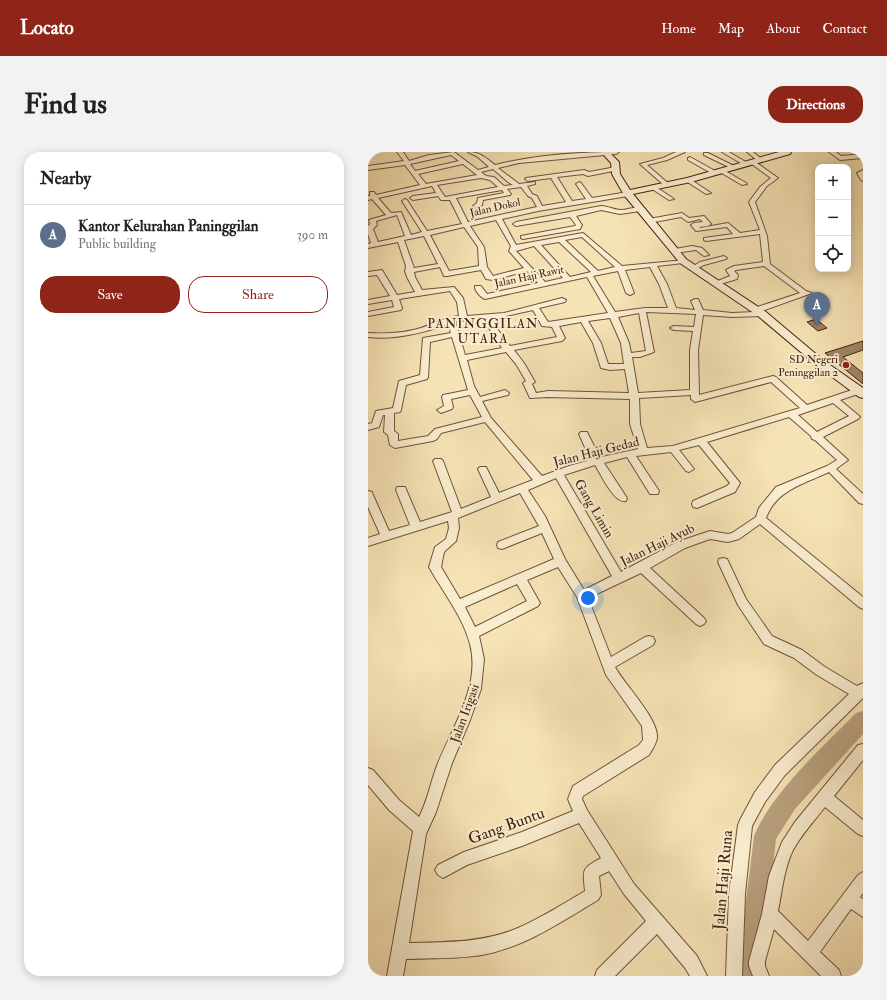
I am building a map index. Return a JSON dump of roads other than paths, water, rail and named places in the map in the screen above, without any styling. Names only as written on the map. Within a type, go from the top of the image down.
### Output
[{"type":"main road","points":[[605,152],[616,161],[620,183],[640,210],[683,261],[760,312],[813,357],[860,392]]},
{"type":"main road","points":[[628,194],[688,180],[787,152]]},
{"type":"street","points":[[400,152],[418,180],[424,186]]},
{"type":"street","points":[[471,152],[480,156],[510,181],[521,185],[535,197],[544,219],[551,230]]},
{"type":"street","points":[[371,198],[434,185],[478,174],[495,167],[519,162],[539,160],[559,155],[605,152]]},
{"type":"street","points":[[667,185],[644,164],[659,161],[678,152]]},
{"type":"street","points":[[725,152],[753,162],[775,178],[767,182],[760,194],[752,202],[752,209],[760,220],[767,254],[766,264]]},
{"type":"street","points":[[750,152],[753,162]]},
{"type":"street","points":[[832,152],[843,158],[863,156]]},
{"type":"street","points":[[368,168],[408,163],[430,157],[453,154],[486,179],[492,178],[508,194],[480,199],[480,204],[476,206]]},
{"type":"street","points":[[706,154],[733,168]]},
{"type":"street","points":[[690,159],[744,184]]},
{"type":"street","points":[[539,160],[544,166]]},
{"type":"street","points":[[604,164],[616,161]]},
{"type":"street","points":[[434,185],[442,198],[452,197],[521,185],[549,175],[580,172],[588,174],[616,161]]},
{"type":"street","points":[[414,173],[464,162]]},
{"type":"street","points":[[580,172],[577,170],[590,166]]},
{"type":"street","points":[[863,172],[860,173],[863,179]]},
{"type":"street","points":[[549,175],[570,203]]},
{"type":"street","points":[[688,180],[708,193]]},
{"type":"street","points":[[580,184],[590,200]]},
{"type":"street","points":[[654,188],[671,199]]},
{"type":"street","points":[[380,189],[369,190],[371,198],[389,215]]},
{"type":"street","points":[[413,198],[440,194]]},
{"type":"street","name":"Jalan Dokol","points":[[371,245],[539,208],[628,194]]},
{"type":"street","points":[[452,197],[466,225],[481,247],[483,267],[489,277],[492,278],[528,269]]},
{"type":"street","points":[[405,201],[433,245],[448,274],[483,267]]},
{"type":"street","points":[[572,215],[579,225],[578,228],[551,230],[524,237],[515,221],[572,215],[601,208],[607,208],[620,212],[640,210]]},
{"type":"street","points":[[371,245],[370,228],[374,225],[372,220],[388,218],[390,216],[389,215],[399,213],[410,237]]},
{"type":"street","points":[[650,221],[682,214],[688,220],[702,217],[708,224],[694,225],[698,230],[728,225],[738,235]]},
{"type":"street","points":[[498,218],[513,248],[528,269],[543,284]]},
{"type":"street","points":[[706,239],[762,232]]},
{"type":"street","points":[[513,248],[583,235],[620,268],[630,292]]},
{"type":"street","points":[[400,239],[410,266],[409,271],[420,293]]},
{"type":"street","points":[[560,239],[592,274],[625,343],[634,396],[635,424],[644,451]]},
{"type":"street","points":[[535,243],[568,279]]},
{"type":"street","points":[[675,251],[696,248],[701,249],[706,255]]},
{"type":"street","points":[[694,268],[702,263],[724,258]]},
{"type":"street","name":"Jalan Haji Rawit","points":[[478,288],[485,297],[620,268],[653,266],[683,261]]},
{"type":"street","points":[[717,283],[734,277],[730,270],[734,268],[766,264]]},
{"type":"street","points":[[534,308],[545,324],[642,311],[673,310],[732,315],[760,312],[806,293],[777,275],[766,264]]},
{"type":"street","points":[[409,271],[442,265]]},
{"type":"street","points":[[653,266],[663,284],[673,310]]},
{"type":"street","points":[[368,274],[379,272],[390,292],[396,298],[398,308],[368,314]]},
{"type":"street","points":[[368,302],[448,288],[453,290],[461,303],[463,317]]},
{"type":"street","points":[[368,335],[378,336],[420,331],[463,317],[504,315],[562,300]]},
{"type":"street","points":[[695,301],[700,312],[696,329],[694,350],[695,399],[773,379],[806,409]]},
{"type":"street","points":[[627,355],[640,355],[650,352],[642,311]]},
{"type":"street","points":[[492,316],[491,324],[507,349],[520,363],[525,375],[531,382],[527,383],[534,396],[548,394],[634,396],[694,392]]},
{"type":"street","points":[[451,320],[463,358],[464,370],[487,419],[539,480]]},
{"type":"street","points":[[583,320],[597,343],[606,367],[630,366]]},
{"type":"street","points":[[463,358],[562,338],[554,324]]},
{"type":"street","points":[[674,328],[696,329]]},
{"type":"street","points":[[368,414],[379,414],[397,410],[402,383],[424,377],[426,340],[455,334]]},
{"type":"street","name":"Jalan Haji Gedad","points":[[368,542],[416,526],[456,515],[539,480],[595,461],[644,451],[673,449],[860,392]]},
{"type":"street","points":[[441,410],[449,407],[446,397],[505,393]]},
{"type":"street","points":[[816,437],[855,417],[835,400]]},
{"type":"street","points":[[390,412],[389,432],[393,434],[393,443],[395,445],[430,439],[434,437],[434,434],[438,431],[487,419]]},
{"type":"street","points":[[368,427],[376,425],[379,414]]},
{"type":"street","name":"Jalan Haji Ayub","points":[[582,596],[642,567],[681,545],[708,536],[732,538],[760,519],[766,506],[780,490],[830,468],[843,459],[791,414]]},
{"type":"street","points":[[584,434],[595,461],[622,498]]},
{"type":"street","points":[[697,504],[727,491],[735,484],[700,441]]},
{"type":"street","points":[[673,449],[689,469]]},
{"type":"street","points":[[630,454],[654,491]]},
{"type":"street","points":[[438,461],[456,515]]},
{"type":"street","points":[[830,468],[863,500]]},
{"type":"street","points":[[483,469],[497,499]]},
{"type":"street","name":"Gang Limin","points":[[558,473],[619,578]]},
{"type":"street","points":[[522,488],[540,516],[560,561],[582,596],[607,665],[648,724],[651,737],[649,744],[644,750],[578,791],[575,799],[582,815],[629,889],[656,923],[691,962],[699,976]]},
{"type":"street","points":[[401,490],[416,526]]},
{"type":"street","points":[[368,495],[386,537]]},
{"type":"street","name":"Jalan Irigasi","points":[[395,976],[421,828],[471,699],[476,680],[478,657],[476,645],[458,605],[435,567],[438,551],[451,541],[456,515]]},
{"type":"street","points":[[760,519],[863,604]]},
{"type":"street","points":[[502,545],[546,528]]},
{"type":"street","points":[[458,605],[560,561]]},
{"type":"street","points":[[723,562],[742,602],[768,640],[798,654],[821,671],[861,691]]},
{"type":"street","points":[[642,567],[700,621]]},
{"type":"street","points":[[471,634],[534,603],[520,578]]},
{"type":"street","points":[[607,665],[649,641]]},
{"type":"street","name":"Jalan Haji Runa","points":[[734,976],[737,894],[745,825],[760,797],[780,770],[861,691]]},
{"type":"street","points":[[761,976],[757,966],[770,914],[777,876],[787,848],[800,827],[863,750]]},
{"type":"street","points":[[368,775],[394,805],[421,828]]},
{"type":"street","points":[[824,797],[863,830]]},
{"type":"street","name":"Gang Buntu","points":[[443,870],[464,859],[522,839],[582,815]]},
{"type":"street","points":[[400,951],[467,949],[494,944],[520,936],[593,895],[591,872],[612,861]]},
{"type":"street","points":[[809,953],[863,880]]},
{"type":"street","points":[[850,898],[863,909]]},
{"type":"street","points":[[770,914],[833,976]]},
{"type":"street","points":[[603,976],[656,923]]},
{"type":"waterway","points":[[746,976],[752,949],[765,836],[787,801],[863,720]]},
{"type":"place","name":"Kantor Kelurahan Paninggilan","points":[[817,325]]},
{"type":"place","name":"SD Negeri Peninggilan 2","points":[[846,365]]},
{"type":"district","name":"PANINGGILAN UTARA","points":[[483,330]]}]
